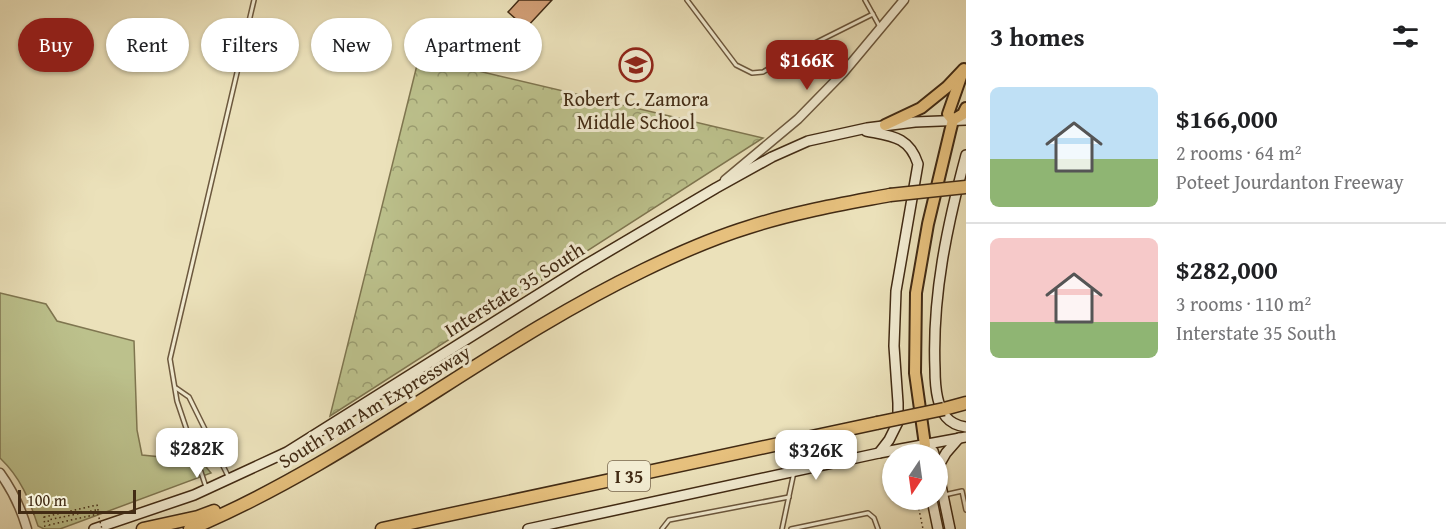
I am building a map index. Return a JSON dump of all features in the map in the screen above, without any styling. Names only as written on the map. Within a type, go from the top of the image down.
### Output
[{"type":"highway","name":"South Pan Am Expressway","points":[[190,529],[277,487],[330,458],[573,307],[670,258],[748,227],[838,205],[891,195],[966,188]]},
{"type":"highway","name":"I 35","points":[[382,529],[966,404]]},
{"type":"highway","points":[[143,529],[198,517],[277,487]]},
{"type":"highway","points":[[413,529],[458,513]]},
{"type":"main road","points":[[953,120],[948,114],[965,67]]},
{"type":"main road","points":[[885,125],[921,108],[940,93],[965,67]]},
{"type":"main road","points":[[923,444],[915,372],[916,294],[928,224],[953,120],[963,114],[966,108]]},
{"type":"main road","name":"Interstate 35 South","points":[[94,529],[207,490],[287,452],[582,267],[772,157],[808,141],[859,129],[885,125],[966,120]]},
{"type":"main road","points":[[859,129],[899,139],[909,146],[918,164],[896,291],[894,334],[898,422],[879,453]]},
{"type":"main road","points":[[966,155],[938,283],[934,344],[935,382],[939,403],[945,417],[953,423],[966,427]]},
{"type":"main road","points":[[944,444],[963,438]]},
{"type":"main road","points":[[948,451],[963,438]]},
{"type":"main road","points":[[528,529],[882,452]]},
{"type":"main road","points":[[934,510],[938,529]]},
{"type":"main road","points":[[946,510],[950,529]]},
{"type":"street","points":[[716,188],[798,119],[843,74],[904,0]]},
{"type":"street","points":[[0,473],[22,509],[27,529]]},
{"type":"lane","points":[[207,490],[177,401],[170,359],[254,0]]},
{"type":"lane","points":[[687,0],[736,65],[752,73],[763,72],[873,14]]},
{"type":"lane","points":[[865,0],[881,30]]},
{"type":"lane","points":[[176,388],[189,397],[230,480]]},
{"type":"lane","points":[[782,529],[794,472]]},
{"type":"lane","points":[[948,494],[964,491],[966,510]]},
{"type":"lane","points":[[662,529],[669,520],[789,497]]},
{"type":"lane","points":[[791,529],[868,513],[874,518],[878,529]]},
{"type":"path","points":[[44,517],[97,505],[98,510],[48,520],[49,525],[98,514],[102,529]]},
{"type":"path","points":[[919,510],[923,529]]},
{"type":"path","points":[[33,514],[41,512],[45,529]]},
{"type":"green space","points":[[415,72],[483,72],[763,138],[330,416]]},
{"type":"green space","points":[[0,293],[46,304],[57,321],[134,341],[137,430],[142,455],[201,461],[211,473],[60,529],[44,529],[38,526],[24,489],[14,473],[0,458]]},
{"type":"building","points":[[519,0],[552,0],[535,18],[515,18],[508,12]]},
{"type":"place","name":"Robert C. Zamora Middle School","points":[[636,65]]}]
